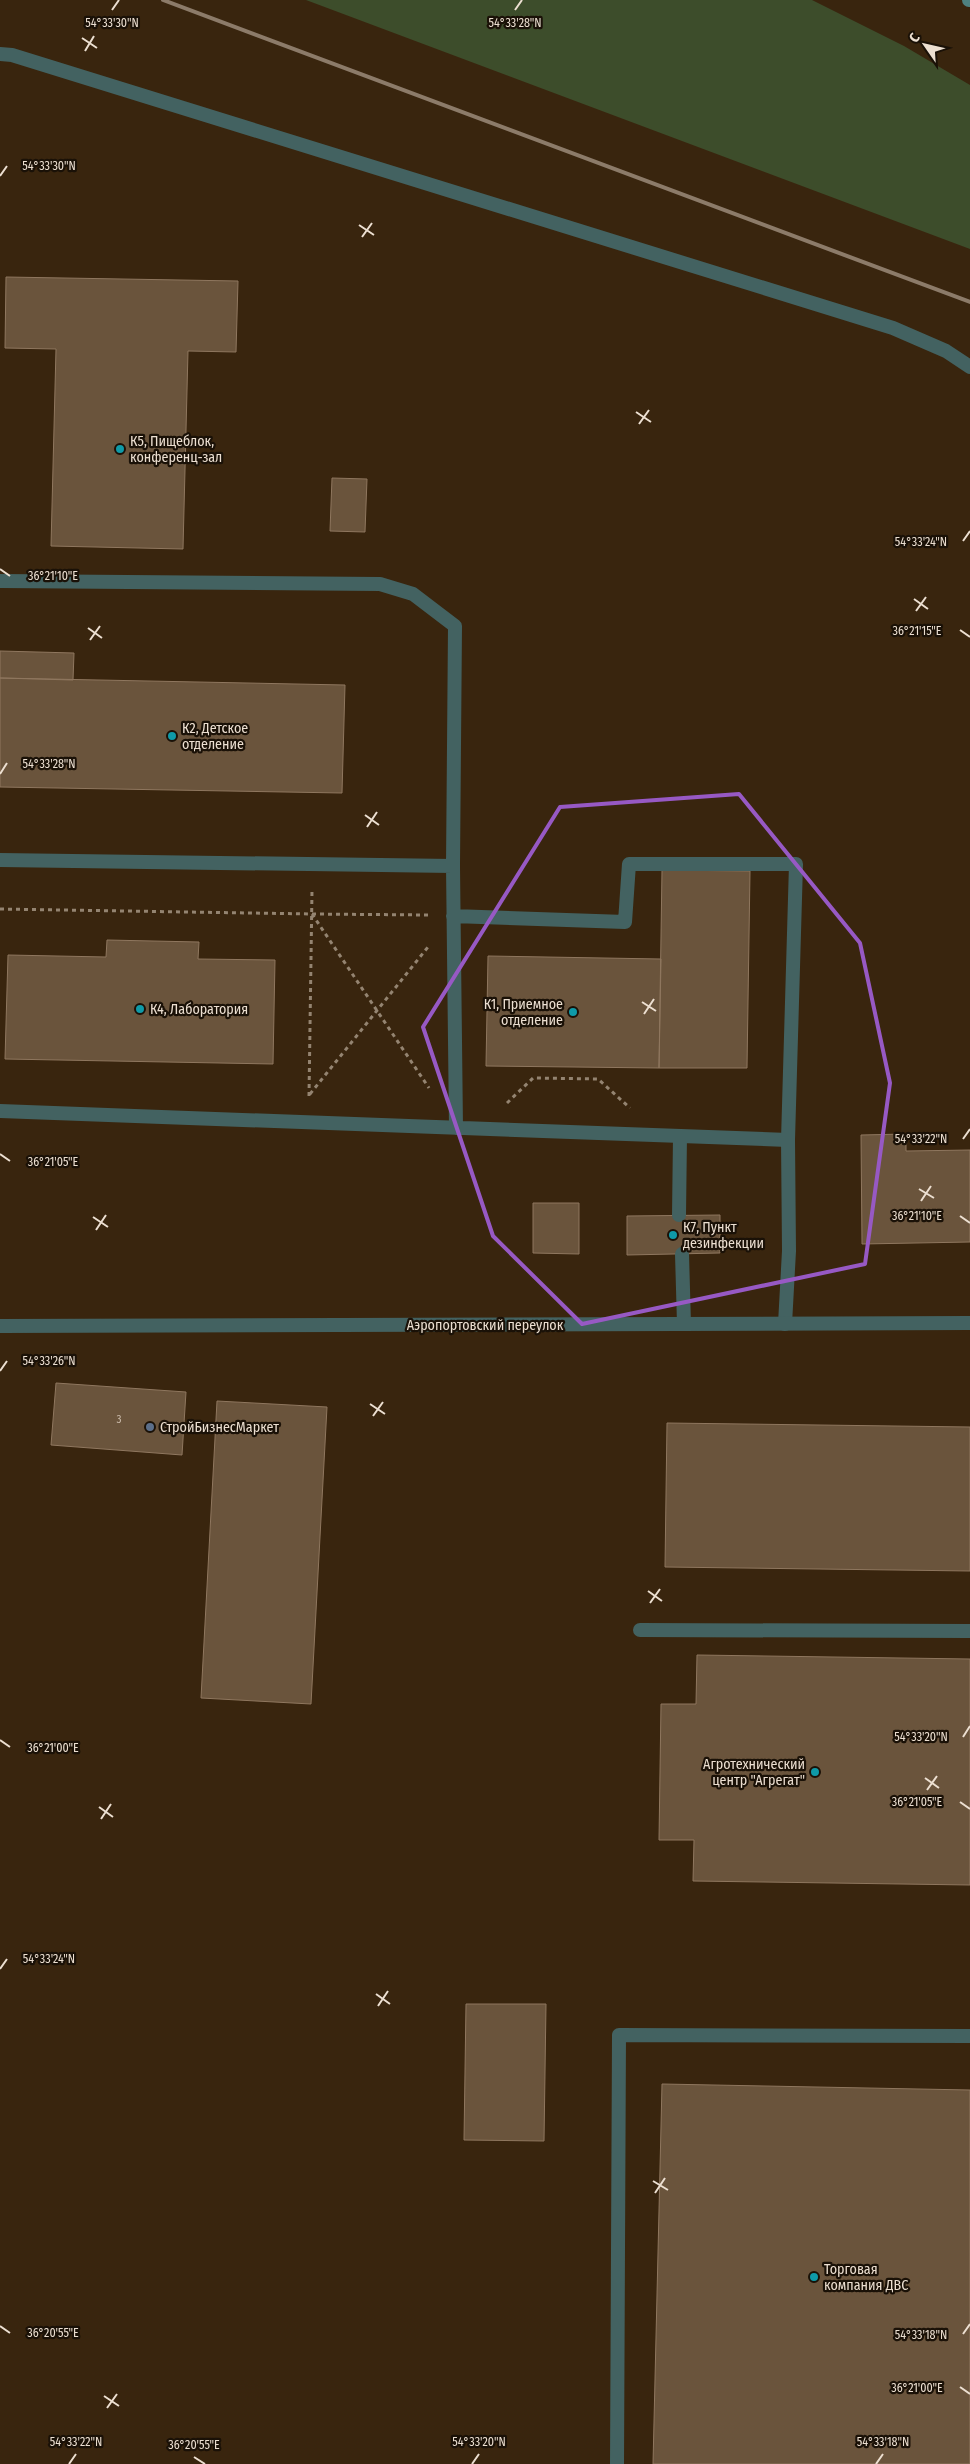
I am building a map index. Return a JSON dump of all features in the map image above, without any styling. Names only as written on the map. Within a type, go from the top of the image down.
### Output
[{"type":"street","points":[[0,54],[12,55],[893,328],[946,351],[970,367]]},
{"type":"street","points":[[0,581],[380,584],[413,594],[455,626],[453,916],[456,1128]]},
{"type":"street","points":[[0,860],[453,866]]},
{"type":"street","points":[[453,916],[625,922],[629,864],[796,864],[788,1140],[789,1251],[785,1324]]},
{"type":"street","points":[[0,1111],[788,1140]]},
{"type":"street","points":[[679,1215],[680,1136]]},
{"type":"street","points":[[682,1254],[684,1324]]},
{"type":"street","name":"Аэропортовский переулок","points":[[0,1326],[970,1323]]},
{"type":"street","points":[[640,1630],[970,1631]]},
{"type":"street","points":[[617,2464],[618,2035],[970,2036]]},
{"type":"path","points":[[309,1122],[313,864]]},
{"type":"path","points":[[0,909],[453,916]]},
{"type":"path","points":[[312,914],[430,1089]]},
{"type":"path","points":[[309,1095],[453,916]]},
{"type":"path","points":[[479,1129],[533,1078],[598,1079],[662,1135]]},
{"type":"highlighted area","points":[[739,794],[860,943],[890,1083],[865,1264],[582,1324],[493,1236],[423,1027],[560,807]]},
{"type":"green space","points":[[306,0],[812,0],[904,46],[970,85],[970,249]]},
{"type":"building","name":"К5, Пищеблок, конференц-зал","points":[[6,277],[238,281],[236,352],[188,351],[183,549],[51,546],[56,349],[5,348]]},
{"type":"building","points":[[332,478],[367,479],[365,532],[330,531]]},
{"type":"building","points":[[0,651],[74,653],[73,680],[0,678]]},
{"type":"building","name":"К2, Детское отделение","points":[[0,678],[345,685],[342,793],[0,787]]},
{"type":"building","points":[[662,870],[750,871],[747,1068],[659,1068]]},
{"type":"building","name":"К4, Лаборатория","points":[[107,940],[199,942],[198,959],[275,960],[273,1064],[5,1059],[8,955],[106,957]]},
{"type":"building","name":"К1, Приемное отделение","points":[[488,956],[661,959],[659,1068],[486,1066]]},
{"type":"building","points":[[906,1134],[906,1151],[970,1150],[970,1242],[862,1244],[861,1135]]},
{"type":"building","points":[[533,1203],[579,1203],[579,1254],[533,1253]]},
{"type":"building","name":"К7, Пункт дезинфекции","points":[[720,1215],[720,1253],[627,1255],[627,1216]]},
{"type":"building","points":[[56,1383],[186,1392],[182,1455],[51,1445]]},
{"type":"building","points":[[217,1401],[327,1407],[311,1704],[201,1698]]},
{"type":"building","points":[[667,1423],[970,1427],[970,1571],[665,1567]]},
{"type":"building","name":"Агротехнический центр \"Агрегат\"","points":[[697,1655],[970,1659],[970,1885],[693,1881],[694,1840],[659,1840],[661,1704],[696,1704]]},
{"type":"building","points":[[466,2004],[546,2004],[544,2141],[464,2140]]},
{"type":"building","name":"Торговая компания ДВС","points":[[662,2084],[970,2090],[970,2464],[653,2464]]},
{"type":"railway","points":[[163,0],[970,302]]},
{"type":"place","name":"К5, Пищеблок, конференц-зал","points":[[120,449]]},
{"type":"place","name":"К2, Детское отделение","points":[[172,736]]},
{"type":"place","name":"К4, Лаборатория","points":[[140,1009]]},
{"type":"place","name":"К1, Приемное отделение","points":[[573,1012]]},
{"type":"place","name":"К7, Пункт дезинфекции","points":[[673,1235]]},
{"type":"place","name":"СтройБизнесМаркет","points":[[150,1427]]},
{"type":"place","name":"Агротехнический центр \"Агрегат\"","points":[[815,1772]]},
{"type":"place","name":"Торговая компания ДВС","points":[[814,2277]]}]
